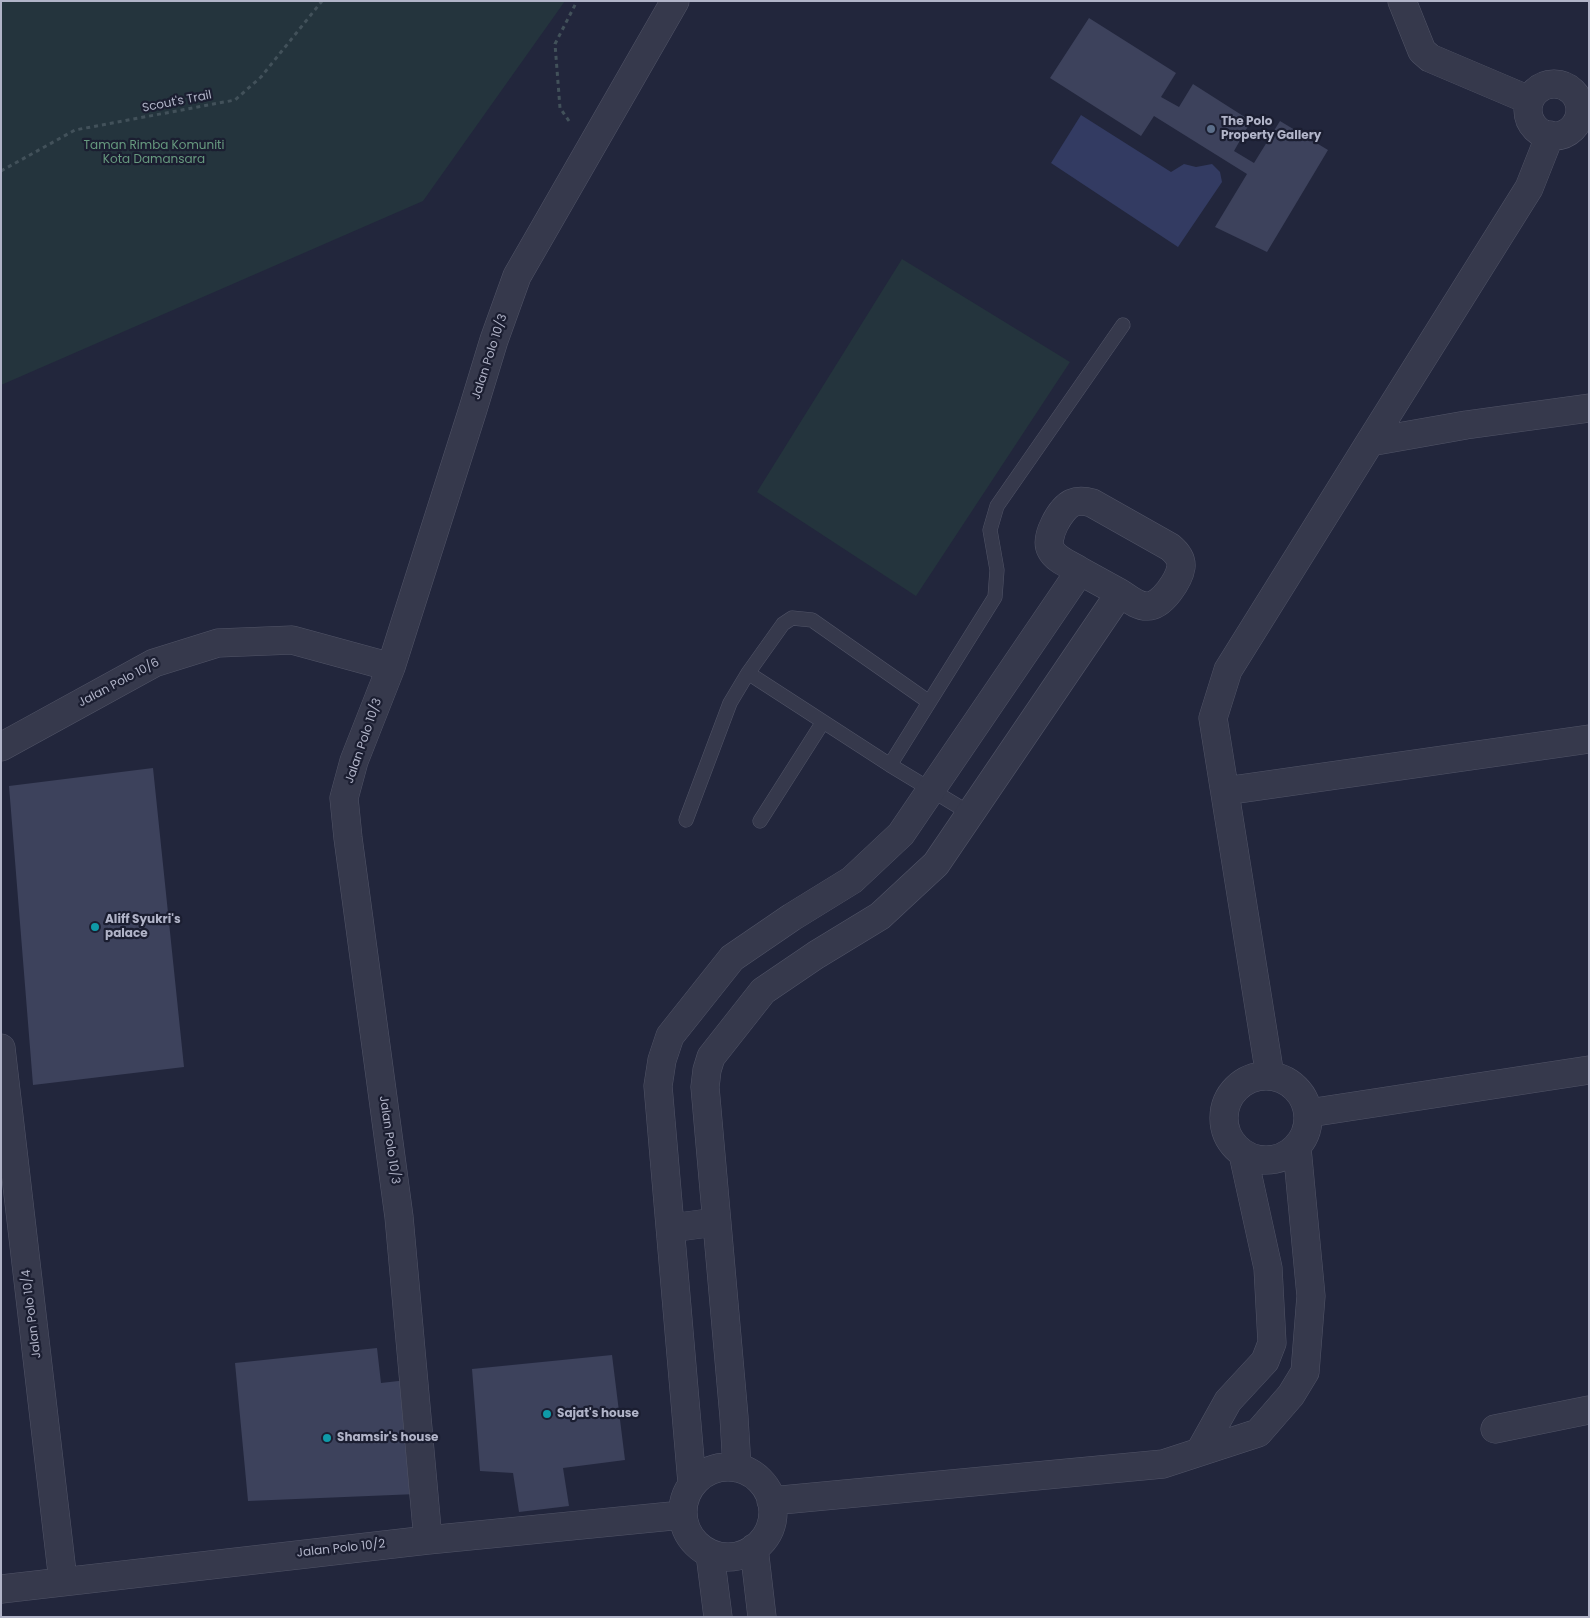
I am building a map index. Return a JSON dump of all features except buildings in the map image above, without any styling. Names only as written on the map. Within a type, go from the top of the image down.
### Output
[{"type":"street","name":"Jalan Polo 10/3","points":[[428,1540],[399,1217],[349,848],[344,798],[354,761],[391,667],[474,409],[494,340],[517,276],[674,1]]},
{"type":"street","points":[[1402,1],[1422,51],[1430,58],[1529,100]]},
{"type":"street","points":[[1550,83],[1564,85],[1582,92],[1579,120],[1571,130],[1558,136],[1544,135],[1533,127],[1528,114],[1529,100],[1537,89],[1550,83]]},
{"type":"street","points":[[1270,1076],[1213,718],[1228,670],[1529,188],[1550,135]]},
{"type":"street","points":[[1370,442],[1466,425],[1589,408]]},
{"type":"street","points":[[1082,500],[1092,503],[1170,547],[1178,555],[1182,565],[1178,576],[1164,597],[1157,605],[1146,607],[1080,571],[1058,558],[1051,551],[1048,540],[1051,530],[1065,510],[1072,503],[1082,500]]},
{"type":"street","points":[[692,1483],[658,1086],[662,1060],[670,1036],[732,958],[792,917],[852,880],[901,834],[1080,571]]},
{"type":"street","points":[[737,1468],[705,1087],[711,1057],[763,991],[880,916],[936,864],[1120,593]]},
{"type":"street","name":"Jalan Polo 10/6","points":[[1,747],[154,663],[218,643],[292,640],[391,667]]},
{"type":"street","points":[[1225,791],[1589,739]]},
{"type":"street","name":"Jalan Polo 10/4","points":[[1,1048],[11,1213],[63,1581]]},
{"type":"street","points":[[1309,1113],[1589,1070]]},
{"type":"street","points":[[1270,1076],[1288,1082],[1295,1088],[1302,1095],[1309,1113],[1306,1132],[1296,1148],[1280,1158],[1261,1160],[1243,1154],[1230,1141],[1223,1123],[1225,1104],[1236,1088],[1252,1078],[1270,1076]]},
{"type":"street","points":[[771,1501],[1163,1464],[1258,1433],[1291,1395],[1305,1372],[1311,1296],[1296,1148]]},
{"type":"street","points":[[1200,1451],[1228,1401],[1265,1361],[1272,1343],[1268,1268],[1243,1154]]},
{"type":"street","points":[[671,1228],[716,1222]]},
{"type":"street","points":[[1495,1429],[1589,1410]]},
{"type":"street","points":[[723,1468],[737,1468],[747,1471],[757,1478],[766,1487],[771,1501],[773,1516],[769,1530],[761,1543],[749,1552],[735,1557],[722,1558],[699,1548],[690,1539],[682,1515],[684,1499],[692,1483],[706,1472],[723,1468]]},
{"type":"street","name":"Jalan Polo 10/2","points":[[1,1588],[428,1540],[682,1515]]},
{"type":"street","points":[[754,1548],[762,1617]]},
{"type":"street","points":[[710,1554],[718,1617]]},
{"type":"lane","points":[[890,765],[995,597],[997,570],[990,530],[997,506],[1123,325]]},
{"type":"lane","points":[[686,820],[730,703],[748,673],[783,624],[792,618],[812,620],[929,702]]},
{"type":"lane","points":[[748,673],[890,765],[971,814]]},
{"type":"lane","points":[[760,821],[823,722]]},
{"type":"path","name":"Scout's Trail","points":[[1,171],[75,130],[235,100],[261,77],[322,1]]},
{"type":"path","points":[[577,1],[555,44],[560,108],[590,150]]},
{"type":"green space","name":"Taman Rimba Komuniti Kota Damansara","points":[[1,1],[565,1],[423,201],[1,385]]},
{"type":"green space","points":[[902,259],[1070,362],[916,596],[757,492]]},
{"type":"water","points":[[1081,115],[1171,172],[1184,164],[1196,167],[1212,164],[1220,172],[1222,182],[1178,247],[1051,163]]},
{"type":"place","name":"The Polo Property Gallery","points":[[1211,129]]},
{"type":"place","name":"Aliff Syukri's palace","points":[[95,927]]},
{"type":"place","name":"Sajat's house","points":[[547,1414]]},
{"type":"place","name":"Shamsir's house","points":[[327,1438]]}]
